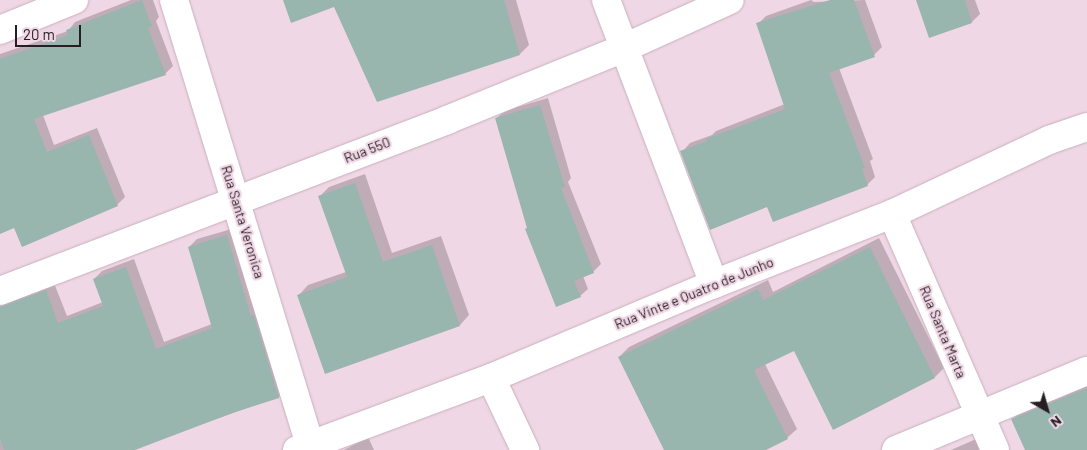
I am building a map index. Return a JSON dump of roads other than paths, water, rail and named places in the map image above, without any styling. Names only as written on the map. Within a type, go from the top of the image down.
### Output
[{"type":"street","points":[[0,30],[74,0]]},
{"type":"street","name":"Rua Santa Veronica","points":[[174,0],[237,200],[304,448]]},
{"type":"street","points":[[606,0],[714,284]]},
{"type":"street","name":"Rua 550","points":[[0,291],[447,120],[624,48],[730,0]]},
{"type":"street","name":"Rua Vinte e Quatro de Junho","points":[[304,448],[491,378],[714,284],[892,214],[1049,140],[1087,127]]},
{"type":"street","name":"Rua Santa Marta","points":[[892,214],[995,450]]},
{"type":"street","points":[[896,450],[1087,370]]},
{"type":"street","points":[[491,378],[525,450]]}]
